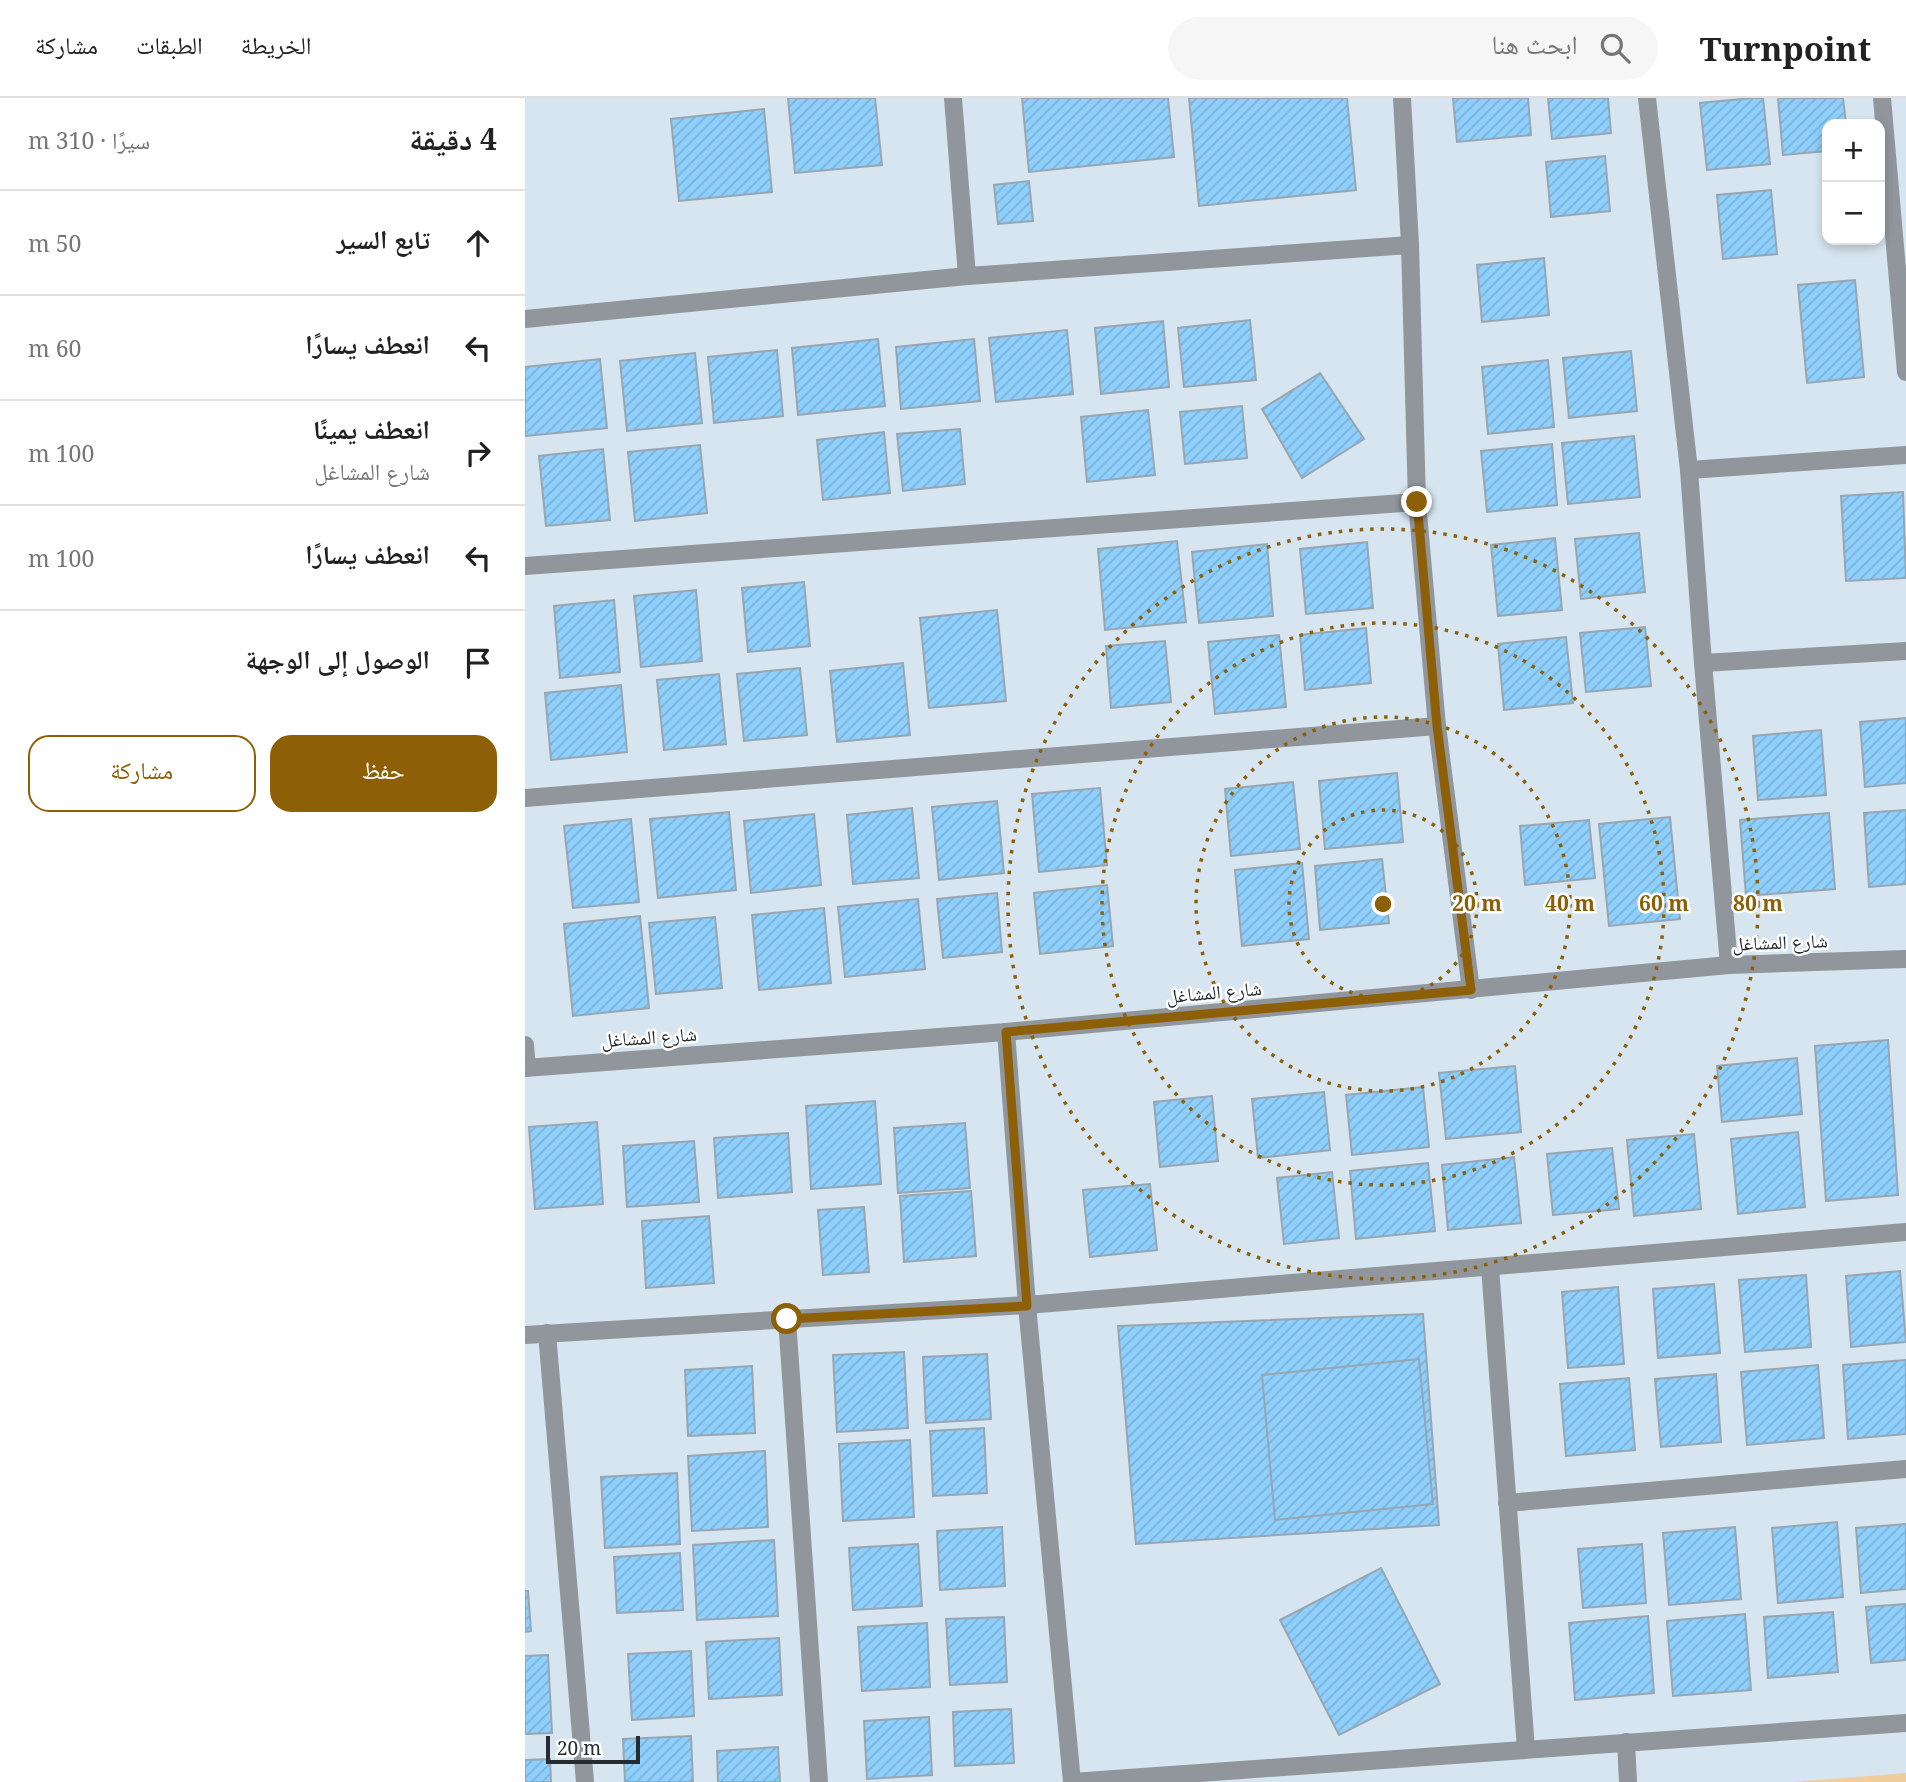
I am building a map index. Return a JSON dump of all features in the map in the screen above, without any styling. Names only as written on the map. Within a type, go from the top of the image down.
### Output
[{"type":"street","points":[[953,98],[967,276]]},
{"type":"street","points":[[1402,98],[1410,245],[1417,502],[1437,726],[1471,990]]},
{"type":"street","points":[[1647,98],[1689,470],[1729,965]]},
{"type":"street","points":[[1882,98],[1906,372]]},
{"type":"street","points":[[525,319],[967,276],[1410,245]]},
{"type":"street","points":[[1689,470],[1906,455]]},
{"type":"street","points":[[525,566],[1417,502]]},
{"type":"street","points":[[1703,663],[1906,651]]},
{"type":"street","points":[[525,798],[1437,726]]},
{"type":"street","name":"شارع المشاغل","points":[[526,1068],[1006,1032],[1729,965],[1906,958]]},
{"type":"street","points":[[1006,1032],[1027,1306],[1072,1782],[1906,1723]]},
{"type":"street","points":[[525,1045],[526,1068]]},
{"type":"street","points":[[525,1335],[1027,1306],[1906,1232]]},
{"type":"street","points":[[1490,1266],[1525,1749]]},
{"type":"street","points":[[787,1319],[818,1782]]},
{"type":"street","points":[[547,1334],[585,1782]]},
{"type":"street","points":[[1507,1503],[1906,1469]]},
{"type":"street","points":[[1626,1742],[1628,1782]]},
{"type":"green space","points":[[1906,1773],[1906,1782],[1792,1782]]},
{"type":"building","points":[[788,98],[875,98],[882,165],[795,173]]},
{"type":"building","points":[[1022,98],[1168,98],[1174,157],[1029,172]]},
{"type":"building","points":[[1189,98],[1347,98],[1356,190],[1199,206]]},
{"type":"building","points":[[1453,98],[1528,98],[1531,135],[1457,142]]},
{"type":"building","points":[[1548,98],[1608,98],[1611,133],[1552,139]]},
{"type":"building","points":[[1763,98],[1770,164],[1707,170],[1700,103]]},
{"type":"building","points":[[1778,98],[1843,98],[1845,119],[1822,119],[1822,151],[1783,155]]},
{"type":"building","points":[[764,109],[772,192],[679,201],[671,119]]},
{"type":"building","points":[[1605,156],[1610,211],[1551,217],[1546,162]]},
{"type":"building","points":[[1029,181],[1033,221],[998,224],[994,185]]},
{"type":"building","points":[[1771,190],[1777,254],[1723,259],[1717,195]]},
{"type":"building","points":[[1544,258],[1549,315],[1482,322],[1477,265]]},
{"type":"building","points":[[1855,280],[1864,377],[1807,383],[1798,285]]},
{"type":"building","points":[[1250,320],[1256,380],[1184,387],[1178,328]]},
{"type":"building","points":[[1163,321],[1169,387],[1101,394],[1095,328]]},
{"type":"building","points":[[1067,330],[1073,394],[996,402],[989,338]]},
{"type":"building","points":[[878,339],[885,406],[798,415],[792,348]]},
{"type":"building","points":[[974,339],[980,401],[901,409],[896,347]]},
{"type":"building","points":[[777,350],[783,416],[714,423],[708,357]]},
{"type":"building","points":[[1631,351],[1637,411],[1569,418],[1563,358]]},
{"type":"building","points":[[695,353],[702,423],[627,431],[620,361]]},
{"type":"building","points":[[600,359],[607,428],[525,436],[525,367]]},
{"type":"building","points":[[1548,360],[1554,427],[1488,434],[1482,367]]},
{"type":"building","points":[[1320,373],[1364,439],[1302,478],[1262,409]]},
{"type":"building","points":[[1242,406],[1247,458],[1185,464],[1180,412]]},
{"type":"building","points":[[1148,410],[1155,475],[1087,482],[1081,417]]},
{"type":"building","points":[[960,429],[965,484],[903,491],[897,434]]},
{"type":"building","points":[[884,432],[890,493],[823,500],[817,440]]},
{"type":"building","points":[[1634,436],[1640,497],[1568,504],[1562,443]]},
{"type":"building","points":[[1552,444],[1557,505],[1487,512],[1481,451]]},
{"type":"building","points":[[700,445],[707,513],[635,521],[628,452]]},
{"type":"building","points":[[603,449],[610,520],[546,526],[539,456]]},
{"type":"building","points":[[1903,492],[1906,578],[1846,581],[1841,496]]},
{"type":"building","points":[[1639,533],[1645,592],[1581,599],[1575,539]]},
{"type":"building","points":[[1555,538],[1562,610],[1498,616],[1491,545]]},
{"type":"building","points":[[1177,541],[1186,622],[1105,630],[1098,549]]},
{"type":"building","points":[[1367,542],[1373,608],[1306,614],[1300,549]]},
{"type":"building","points":[[1267,544],[1273,616],[1199,623],[1192,552]]},
{"type":"building","points":[[804,582],[810,646],[748,652],[742,588]]},
{"type":"building","points":[[696,590],[702,661],[641,667],[634,596]]},
{"type":"building","points":[[614,600],[620,672],[560,678],[554,606]]},
{"type":"building","points":[[997,610],[1006,701],[929,708],[920,618]]},
{"type":"building","points":[[1645,627],[1651,686],[1586,692],[1580,633]]},
{"type":"building","points":[[1366,628],[1371,683],[1305,690],[1300,635]]},
{"type":"building","points":[[1279,635],[1286,707],[1215,714],[1208,642]]},
{"type":"building","points":[[1566,637],[1573,703],[1504,710],[1498,644]]},
{"type":"building","points":[[1165,641],[1171,702],[1111,708],[1106,646]]},
{"type":"building","points":[[903,663],[910,735],[837,742],[830,671]]},
{"type":"building","points":[[800,668],[807,735],[744,741],[737,674]]},
{"type":"building","points":[[719,674],[726,744],[664,750],[657,680]]},
{"type":"building","points":[[621,685],[627,752],[551,760],[545,693]]},
{"type":"building","points":[[1906,718],[1906,783],[1865,787],[1860,722]]},
{"type":"building","points":[[1821,730],[1826,795],[1758,800],[1753,736]]},
{"type":"building","points":[[1397,773],[1403,842],[1325,849],[1319,781]]},
{"type":"building","points":[[1293,782],[1300,849],[1231,856],[1225,789]]},
{"type":"building","points":[[1100,788],[1107,865],[1039,872],[1032,794]]},
{"type":"building","points":[[997,801],[1004,873],[939,880],[932,807]]},
{"type":"building","points":[[912,808],[919,878],[853,884],[847,815]]},
{"type":"building","points":[[1906,810],[1906,884],[1869,887],[1864,813]]},
{"type":"building","points":[[729,812],[736,890],[658,898],[650,819]]},
{"type":"building","points":[[1829,813],[1835,889],[1746,896],[1740,820]]},
{"type":"building","points":[[814,814],[821,885],[751,893],[744,821]]},
{"type":"building","points":[[1670,817],[1680,919],[1609,926],[1599,824]]},
{"type":"building","points":[[631,819],[639,902],[573,908],[564,826]]},
{"type":"building","points":[[1589,820],[1595,878],[1525,885],[1520,826]]},
{"type":"building","points":[[1382,859],[1389,923],[1320,930],[1315,866]]},
{"type":"building","points":[[1302,863],[1309,939],[1242,946],[1235,870]]},
{"type":"building","points":[[1107,885],[1113,946],[1040,954],[1034,893]]},
{"type":"building","points":[[997,893],[1002,952],[943,958],[937,899]]},
{"type":"building","points":[[918,899],[925,969],[845,977],[838,907]]},
{"type":"building","points":[[824,908],[831,983],[759,990],[752,915]]},
{"type":"building","points":[[640,916],[649,1008],[573,1016],[564,924]]},
{"type":"building","points":[[715,917],[722,988],[656,994],[649,923]]},
{"type":"building","points":[[1888,1040],[1898,1195],[1826,1201],[1815,1046]]},
{"type":"building","points":[[1797,1058],[1802,1114],[1722,1122],[1717,1066]]},
{"type":"building","points":[[1515,1066],[1521,1132],[1446,1139],[1439,1073]]},
{"type":"building","points":[[1423,1087],[1429,1147],[1352,1155],[1346,1095]]},
{"type":"building","points":[[1324,1092],[1330,1150],[1258,1158],[1252,1099]]},
{"type":"building","points":[[1212,1096],[1218,1161],[1160,1167],[1154,1102]]},
{"type":"building","points":[[875,1101],[881,1184],[811,1189],[806,1106]]},
{"type":"building","points":[[597,1122],[603,1204],[535,1209],[529,1127]]},
{"type":"building","points":[[965,1123],[970,1188],[898,1193],[894,1128]]},
{"type":"building","points":[[1798,1132],[1805,1207],[1738,1214],[1731,1139]]},
{"type":"building","points":[[788,1133],[792,1192],[718,1198],[714,1138]]},
{"type":"building","points":[[1694,1134],[1701,1209],[1634,1216],[1627,1140]]},
{"type":"building","points":[[694,1141],[699,1202],[627,1207],[623,1146]]},
{"type":"building","points":[[1612,1148],[1619,1209],[1553,1215],[1547,1154]]},
{"type":"building","points":[[1514,1157],[1521,1223],[1448,1230],[1442,1165]]},
{"type":"building","points":[[1428,1163],[1435,1231],[1356,1239],[1350,1171]]},
{"type":"building","points":[[1332,1172],[1339,1238],[1284,1244],[1277,1178]]},
{"type":"building","points":[[1150,1184],[1157,1250],[1090,1257],[1083,1190]]},
{"type":"building","points":[[971,1191],[976,1256],[904,1262],[900,1196]]},
{"type":"building","points":[[864,1207],[869,1272],[823,1275],[818,1210]]},
{"type":"building","points":[[709,1216],[714,1283],[646,1288],[642,1221]]},
{"type":"building","points":[[1900,1271],[1906,1342],[1851,1347],[1846,1276]]},
{"type":"building","points":[[1806,1275],[1811,1347],[1745,1352],[1739,1280]]},
{"type":"building","points":[[1714,1284],[1720,1353],[1658,1358],[1653,1289]]},
{"type":"building","points":[[1618,1287],[1624,1364],[1568,1368],[1562,1292]]},
{"type":"building","points":[[1423,1314],[1439,1525],[1136,1544],[1118,1326]]},
{"type":"building","points":[[904,1352],[908,1428],[837,1432],[833,1355]]},
{"type":"building","points":[[987,1354],[991,1419],[926,1423],[923,1357]]},
{"type":"building","points":[[1419,1359],[1433,1504],[1275,1520],[1262,1375]]},
{"type":"building","points":[[1906,1360],[1906,1434],[1848,1439],[1843,1365]]},
{"type":"building","points":[[1818,1365],[1824,1438],[1747,1445],[1741,1372]]},
{"type":"building","points":[[752,1366],[755,1433],[688,1436],[685,1370]]},
{"type":"building","points":[[1716,1374],[1721,1442],[1661,1447],[1655,1379]]},
{"type":"building","points":[[1629,1378],[1635,1450],[1566,1456],[1560,1384]]},
{"type":"building","points":[[984,1428],[987,1493],[933,1496],[930,1431]]},
{"type":"building","points":[[910,1440],[914,1517],[843,1521],[839,1444]]},
{"type":"building","points":[[765,1451],[768,1527],[692,1531],[688,1456]]},
{"type":"building","points":[[677,1473],[680,1544],[605,1548],[601,1477]]},
{"type":"building","points":[[1837,1522],[1843,1597],[1778,1603],[1772,1528]]},
{"type":"building","points":[[1906,1524],[1906,1589],[1861,1593],[1856,1528]]},
{"type":"building","points":[[1002,1527],[1005,1586],[940,1590],[937,1531]]},
{"type":"building","points":[[1735,1527],[1741,1599],[1669,1605],[1663,1533]]},
{"type":"building","points":[[774,1540],[778,1616],[697,1620],[693,1545]]},
{"type":"building","points":[[918,1544],[922,1606],[853,1610],[849,1548]]},
{"type":"building","points":[[1642,1544],[1646,1603],[1583,1608],[1578,1549]]},
{"type":"building","points":[[680,1553],[683,1610],[617,1613],[614,1557]]},
{"type":"building","points":[[1381,1568],[1440,1684],[1339,1735],[1280,1620]]},
{"type":"building","points":[[525,1591],[528,1591],[531,1631],[525,1632]]},
{"type":"building","points":[[1906,1604],[1906,1660],[1871,1663],[1866,1607]]},
{"type":"building","points":[[1833,1612],[1838,1672],[1768,1678],[1764,1617]]},
{"type":"building","points":[[1745,1614],[1751,1690],[1673,1696],[1667,1621]]},
{"type":"building","points":[[1648,1616],[1654,1693],[1575,1700],[1569,1623]]},
{"type":"building","points":[[1004,1617],[1007,1682],[950,1685],[946,1619]]},
{"type":"building","points":[[927,1623],[930,1687],[862,1691],[858,1627]]},
{"type":"building","points":[[779,1638],[782,1695],[709,1699],[706,1642]]},
{"type":"building","points":[[691,1651],[694,1716],[632,1720],[628,1654]]},
{"type":"building","points":[[548,1655],[552,1733],[525,1734],[525,1656]]},
{"type":"building","points":[[1011,1709],[1014,1763],[955,1766],[953,1712]]},
{"type":"building","points":[[929,1717],[932,1775],[867,1779],[864,1721]]},
{"type":"building","points":[[691,1736],[693,1782],[625,1782],[623,1739]]},
{"type":"building","points":[[778,1747],[780,1782],[718,1782],[717,1751]]},
{"type":"building","points":[[550,1759],[551,1782],[525,1782],[525,1760]]},
{"type":"route","points":[[787,1319],[1027,1306],[1006,1032],[1471,990],[1437,726],[1417,502]]}]
